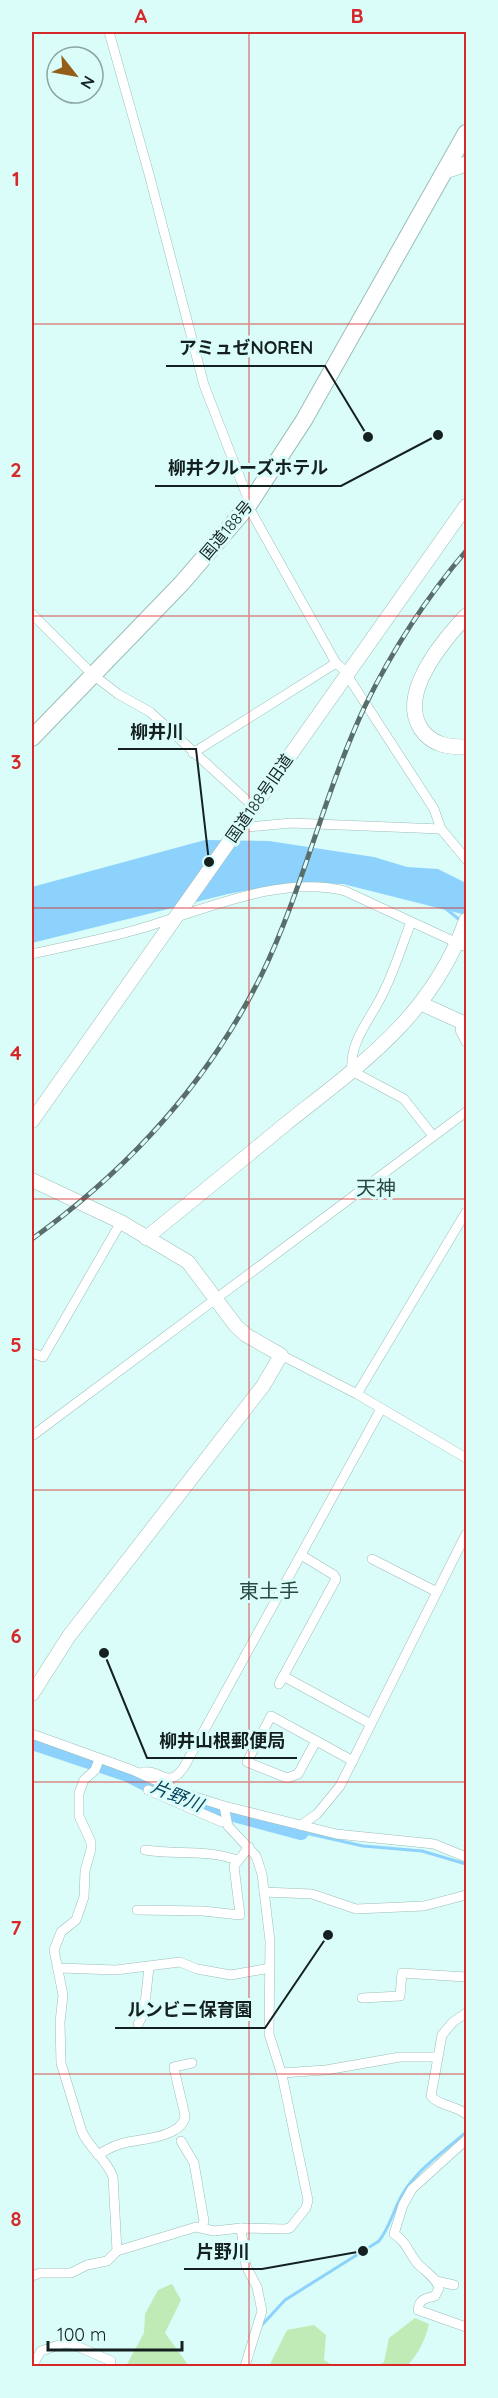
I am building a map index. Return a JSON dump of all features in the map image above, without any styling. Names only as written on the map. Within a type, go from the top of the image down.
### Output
[{"type":"highway","name":"国道188号","points":[[32,738],[182,583],[248,506],[304,420],[466,133]]},
{"type":"main road","points":[[446,171],[466,164]]},
{"type":"main road","points":[[466,616],[440,649],[415,691],[413,704],[414,718],[430,740],[443,746],[466,747]]},
{"type":"street","points":[[109,32],[204,385],[247,496],[248,506],[336,663],[347,675],[434,808],[441,829],[466,859]]},
{"type":"street","name":"国道188号旧道","points":[[32,1121],[466,506]]},
{"type":"street","points":[[32,614],[92,674],[118,694],[150,711],[253,806]]},
{"type":"street","points":[[193,753],[336,663]]},
{"type":"street","points":[[235,831],[291,823],[441,829]]},
{"type":"street","points":[[32,954],[141,929],[179,912],[287,887],[332,887],[345,891],[462,945]]},
{"type":"street","points":[[146,1238],[389,1040],[422,1004],[462,945],[466,921]]},
{"type":"street","points":[[352,1071],[351,1056],[354,1048],[384,992],[411,922]]},
{"type":"street","points":[[422,1004],[464,1023],[460,1030],[466,1042]]},
{"type":"street","points":[[352,1071],[405,1099],[433,1136]]},
{"type":"street","points":[[32,1436],[466,1112]]},
{"type":"street","points":[[32,1180],[121,1222],[188,1262],[215,1299],[246,1335],[357,1394],[466,1458]]},
{"type":"street","points":[[357,1394],[465,1216]]},
{"type":"street","points":[[32,1353],[43,1357],[121,1222]]},
{"type":"street","points":[[32,1695],[69,1636],[263,1386],[281,1354]]},
{"type":"street","points":[[140,1773],[146,1771],[171,1779],[177,1777],[381,1408]]},
{"type":"street","points":[[301,1825],[329,1801],[353,1761],[466,1534]]},
{"type":"street","points":[[301,1555],[334,1575],[336,1579],[281,1680],[371,1724]]},
{"type":"street","points":[[372,1559],[437,1592]]},
{"type":"street","points":[[316,1741],[298,1774],[287,1778],[247,1762],[271,1716],[353,1761]]},
{"type":"street","points":[[32,1734],[97,1764],[140,1773],[224,1814],[301,1825],[354,1836],[434,1844],[466,1857]]},
{"type":"street","points":[[97,1764],[84,1780],[80,1793],[79,1816],[91,1842],[85,1871],[84,1898],[76,1920],[57,1939],[54,1950],[60,1968],[63,1995],[60,2022],[61,2063],[82,2132],[98,2156],[110,2167],[113,2177],[117,2251]]},
{"type":"street","points":[[148,1790],[222,1822],[224,1814]]},
{"type":"street","points":[[32,2276],[40,2273],[71,2273],[87,2265],[107,2261],[117,2251],[202,2227],[214,2231],[242,2228],[290,2228],[306,2208],[306,2187],[281,2073],[269,2034],[270,1968],[260,1863],[224,1814]]},
{"type":"street","points":[[137,1910],[177,1910],[240,1915],[234,1866],[249,1847]]},
{"type":"street","points":[[145,1850],[168,1854],[205,1852],[237,1860]]},
{"type":"street","points":[[264,1892],[312,1894],[356,1909],[424,1906],[466,1895]]},
{"type":"street","points":[[60,1968],[116,1970],[180,1962],[197,1969],[231,1975],[270,1968]]},
{"type":"street","points":[[138,2024],[144,2013],[149,1967]]},
{"type":"street","points":[[362,1998],[400,1996],[402,1974],[466,1977]]},
{"type":"street","points":[[466,2013],[447,2027],[437,2057],[433,2099],[459,2108],[466,2114]]},
{"type":"street","points":[[281,2073],[326,2070],[400,2057],[437,2057]]},
{"type":"street","points":[[98,2156],[108,2148],[127,2142],[154,2139],[181,2124],[185,2115],[179,2099],[174,2067],[192,2063]]},
{"type":"street","points":[[454,2285],[436,2280],[416,2262],[410,2250],[394,2234],[403,2205],[412,2189],[466,2140]]},
{"type":"street","points":[[181,2141],[194,2163],[204,2220],[202,2227]]},
{"type":"street","points":[[242,2228],[246,2266],[256,2287],[262,2311],[245,2367]]},
{"type":"street","points":[[436,2280],[439,2288],[435,2296],[425,2298],[418,2304],[418,2310],[466,2327]]},
{"type":"street","points":[[32,2366],[40,2350],[65,2343],[111,2361],[110,2367]]},
{"type":"green space","points":[[172,2284],[181,2300],[165,2333],[189,2366],[126,2366],[144,2333],[145,2314],[158,2290]]},
{"type":"green space","points":[[415,2318],[429,2324],[423,2342],[411,2361],[407,2366],[377,2366],[384,2362],[389,2338]]},
{"type":"green space","points":[[314,2325],[326,2335],[324,2360],[334,2366],[269,2366],[287,2330]]},
{"type":"water","points":[[205,840],[269,841],[374,857],[407,867],[438,869],[466,883],[466,915],[343,884],[288,883],[228,894],[32,943],[32,887]]},
{"type":"waterway","points":[[445,908],[461,921]]},
{"type":"waterway","name":"片野川","points":[[32,1742],[128,1774],[174,1798],[301,1832]]},
{"type":"waterway","name":"片野川","points":[[301,1832],[363,1846],[422,1851],[466,1864]]},
{"type":"waterway","name":"片野川","points":[[262,2325],[285,2300],[379,2241],[399,2201],[415,2177],[466,2132]]},
{"type":"railway","points":[[32,1239],[101,1184],[163,1122],[216,1053],[240,1015],[276,943],[302,876],[337,773],[365,706],[411,626],[437,587],[466,551]]},
{"type":"place","name":"柳井クルーズホテル","points":[[438,435]]},
{"type":"place","name":"アミュゼNOREN","points":[[368,437]]},
{"type":"place","name":"柳井川","points":[[209,862]]},
{"type":"place","name":"柳井山根郵便局","points":[[104,1653]]},
{"type":"place","name":"ルンビニ保育園","points":[[328,1935]]},
{"type":"place","name":"片野川","points":[[363,2251]]},
{"type":"district","name":"天神","points":[[376,1188]]},
{"type":"district","name":"東土手","points":[[269,1591]]}]
